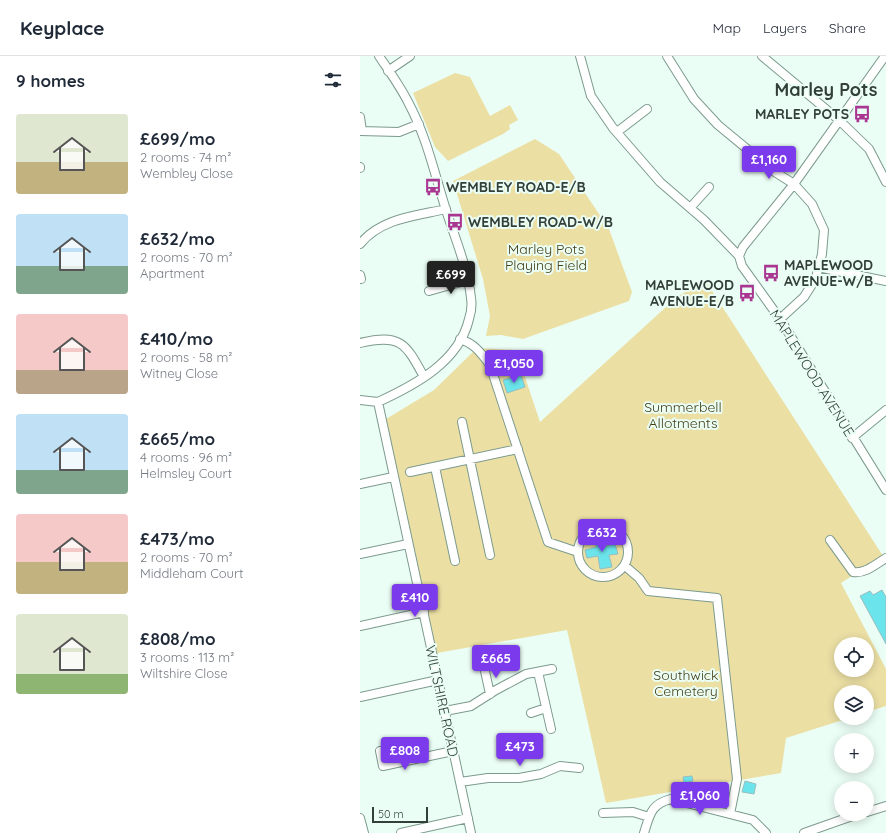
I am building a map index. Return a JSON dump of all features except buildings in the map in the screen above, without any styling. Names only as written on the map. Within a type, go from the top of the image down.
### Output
[{"type":"street","points":[[360,400],[378,402],[413,386],[439,366],[460,339],[469,320],[472,300],[468,280],[418,124],[409,102],[379,56]]},
{"type":"street","points":[[388,71],[410,56]]},
{"type":"street","points":[[580,56],[592,96],[617,132],[660,182],[690,208],[739,256],[743,246],[794,184],[885,56]]},
{"type":"street","points":[[667,56],[694,99],[718,125],[775,172],[794,184],[812,204],[824,230],[822,254],[816,278],[804,297],[780,320]]},
{"type":"street","points":[[762,56],[839,120],[869,149],[886,182]]},
{"type":"street","points":[[617,132],[646,109]]},
{"type":"street","points":[[360,117],[362,120],[361,131],[399,132],[418,124]]},
{"type":"street","points":[[690,208],[709,187]]},
{"type":"street","points":[[360,244],[368,234],[392,221],[446,209]]},
{"type":"street","name":"MAPLEWOOD AVENUE","points":[[739,256],[742,266],[780,320],[852,438],[886,489]]},
{"type":"street","points":[[818,267],[886,281]]},
{"type":"street","points":[[429,291],[468,280]]},
{"type":"street","points":[[460,339],[470,342],[477,348],[490,365],[548,542],[578,552]]},
{"type":"street","points":[[360,343],[375,340],[399,341],[410,350],[424,377]]},
{"type":"street","name":"WILTSHIRE ROAD","points":[[378,402],[471,831]]},
{"type":"street","points":[[852,438],[886,410]]},
{"type":"street","points":[[462,422],[490,555]]},
{"type":"street","points":[[410,472],[518,449]]},
{"type":"street","points":[[435,467],[455,561]]},
{"type":"street","points":[[360,484],[393,476]]},
{"type":"street","points":[[598,527],[611,528],[622,534],[627,541],[629,550],[625,566],[612,576],[596,576],[583,567],[578,552],[579,543],[584,536],[590,530],[598,527]]},
{"type":"street","points":[[830,540],[853,572],[859,573],[868,570],[886,558]]},
{"type":"street","points":[[360,554],[408,544]]},
{"type":"street","points":[[625,566],[639,578],[648,591],[717,598],[737,779],[730,814]]},
{"type":"street","points":[[360,626],[424,612]]},
{"type":"street","points":[[481,653],[490,694]]},
{"type":"street","points":[[445,711],[471,706],[526,674],[552,669]]},
{"type":"street","points":[[538,672],[551,729]]},
{"type":"street","points":[[360,697],[438,680]]},
{"type":"street","points":[[530,713],[546,708]]},
{"type":"street","points":[[380,751],[383,766],[453,751]]},
{"type":"street","points":[[460,782],[488,778],[519,778],[541,774],[560,766],[579,768]]},
{"type":"street","points":[[644,833],[649,816],[654,807],[662,801],[672,799],[753,820],[766,833]]},
{"type":"street","points":[[874,810],[886,806]]},
{"type":"street","points":[[603,813],[633,812],[649,816]]},
{"type":"street","points":[[360,818],[364,833]]},
{"type":"street","points":[[401,833],[468,818]]},
{"type":"street","points":[[804,833],[838,821]]},
{"type":"green space","points":[[455,73],[470,77],[490,116],[510,105],[518,120],[509,125],[510,129],[503,134],[448,161],[435,147],[413,93]]},
{"type":"green space","name":"Marley Pots Playing Field","points":[[535,139],[559,154],[609,229],[632,292],[629,301],[523,339],[501,335],[486,336],[490,316],[483,279],[453,181]]},
{"type":"green space","points":[[705,280],[883,556],[841,583],[869,637],[834,637],[834,677],[874,677],[874,646],[886,669],[886,706],[874,710],[874,685],[834,685],[834,723],[786,738],[781,773],[606,803],[567,630],[437,653],[386,419],[434,390],[477,348],[516,350],[540,422],[677,297]]},
{"type":"place","name":"MARLEY POTS","points":[[862,114]]},
{"type":"place","name":"WEMBLEY ROAD-E/B","points":[[433,187]]},
{"type":"place","name":"WEMBLEY ROAD-W/B","points":[[455,222]]},
{"type":"place","name":"MAPLEWOOD AVENUE-W/B","points":[[771,273]]},
{"type":"place","name":"MAPLEWOOD AVENUE-E/B","points":[[747,293]]},
{"type":"district","name":"Marley Pots","points":[[826,89]]},
{"type":"park label","name":"Summerbell Allotments","points":[[683,416]]},
{"type":"park label","name":"Southwick Cemetery","points":[[686,684]]}]
